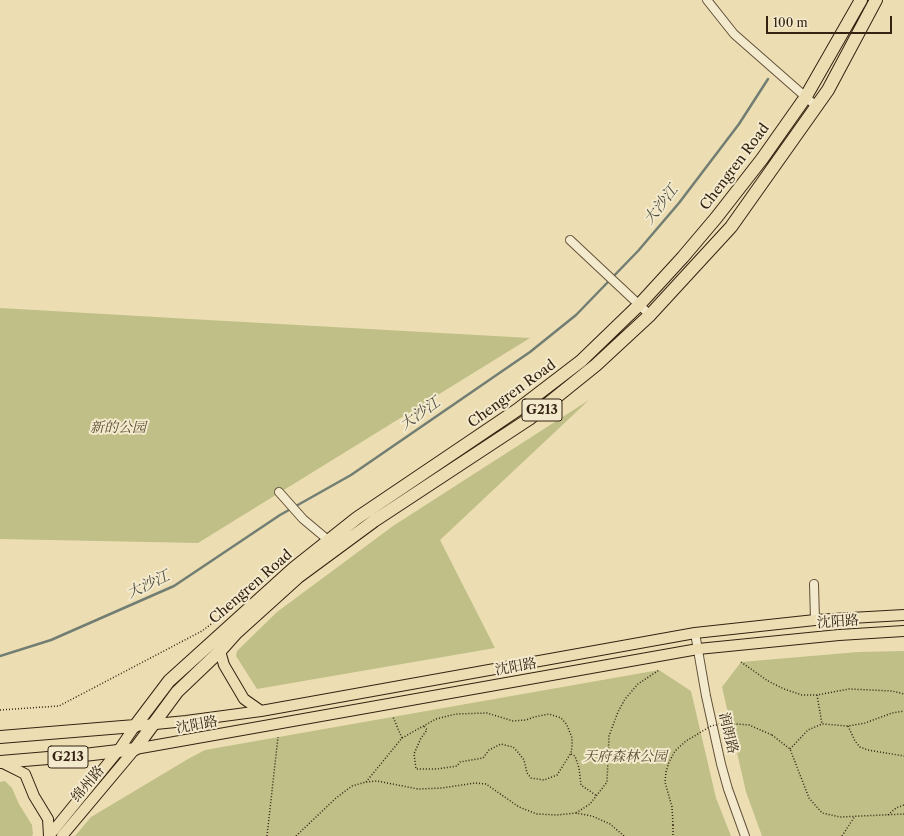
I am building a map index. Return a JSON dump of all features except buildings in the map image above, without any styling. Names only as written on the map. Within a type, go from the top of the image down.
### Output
[{"type":"highway","name":"Chengren Road","points":[[135,726],[169,681],[252,604],[328,540],[462,448],[544,389],[581,361],[639,305],[716,218],[762,159],[805,98],[861,0]]},
{"type":"highway","name":"Chengren Road","points":[[135,749],[177,692],[220,651],[236,633],[298,577],[374,521],[529,419],[596,365],[650,315],[730,227],[836,76],[876,0]]},
{"type":"highway","name":"G213","points":[[0,737],[135,726]]},
{"type":"highway","name":"G213","points":[[1,762],[135,749]]},
{"type":"main road","name":"沈阳路","points":[[135,726],[261,711],[695,633],[815,620],[904,615]]},
{"type":"main road","name":"沈阳路","points":[[135,749],[698,649],[839,635],[904,631]]},
{"type":"main road","points":[[220,651],[224,665],[244,699],[261,711]]},
{"type":"main road","name":"Chengren Road","points":[[118,751],[135,726]]},
{"type":"main road","name":"绵州路","points":[[62,836],[135,749]]},
{"type":"main road","name":"绵州路","points":[[49,836],[118,751]]},
{"type":"main road","points":[[1,762],[25,774],[34,796],[48,818],[49,836]]},
{"type":"street","points":[[707,0],[734,34],[805,98],[816,106]]},
{"type":"street","points":[[570,240],[604,270],[650,315]]},
{"type":"street","points":[[279,492],[303,519],[328,540]]},
{"type":"street","points":[[814,584],[815,620]]},
{"type":"street","name":"润朗路","points":[[695,633],[728,789],[745,836]]},
{"type":"path","points":[[251,592],[285,562]]},
{"type":"path","points":[[0,710],[59,706],[202,630],[247,597]]},
{"type":"path","points":[[741,662],[784,689],[802,695],[817,695],[849,689],[892,691],[904,694]]},
{"type":"path","points":[[576,813],[590,804],[607,782],[609,736],[618,712],[625,699],[638,684],[659,670]]},
{"type":"path","points":[[817,695],[822,724]]},
{"type":"path","points":[[790,750],[808,730],[822,724],[848,726],[865,723],[892,712],[904,711]]},
{"type":"path","points":[[366,782],[402,738],[436,719],[469,712],[487,712],[513,721],[526,720],[549,714],[561,718],[570,730],[572,738],[571,753],[557,775],[544,780],[531,778],[527,773],[524,760],[518,751],[513,746],[501,744],[489,750],[483,758],[460,762],[457,766],[437,769],[416,768],[414,754],[421,738],[427,730],[424,726]]},
{"type":"path","points":[[393,717],[402,738]]},
{"type":"path","points":[[673,836],[672,807],[665,782],[669,762],[675,751],[686,741],[711,726],[725,723],[749,726],[772,735],[790,750],[809,798],[822,813],[832,816],[904,814]]},
{"type":"path","points":[[848,726],[855,741],[860,746],[868,750],[904,756]]},
{"type":"path","points":[[267,836],[278,738]]},
{"type":"path","points":[[571,753],[580,768],[581,785],[597,796]]},
{"type":"path","points":[[296,836],[336,798],[352,786],[366,782],[389,783],[418,789],[475,783],[486,784],[519,807],[537,814],[557,815],[576,813],[592,816],[610,824],[624,836]]},
{"type":"path","points":[[888,815],[896,808],[904,805]]},
{"type":"path","points":[[842,836],[855,816]]},
{"type":"green space","name":"新的公园","points":[[0,308],[530,338],[198,543],[0,539]]},
{"type":"green space","points":[[589,400],[440,540],[495,648],[257,689],[236,656],[237,651],[277,612],[393,526]]},
{"type":"green space","points":[[904,651],[904,836],[762,836],[746,792],[722,687],[741,662],[858,652]]},
{"type":"green space","name":"天府森林公园","points":[[659,670],[691,691],[716,798],[731,836],[75,836],[91,817],[205,750]]},
{"type":"green space","points":[[5,781],[12,788],[19,804],[32,825],[32,836],[0,836],[0,782]]},
{"type":"waterway","name":"大沙江","points":[[0,656],[51,640],[174,586],[280,515],[351,475],[530,352],[576,315],[638,251],[679,203],[739,124],[768,79]]}]
